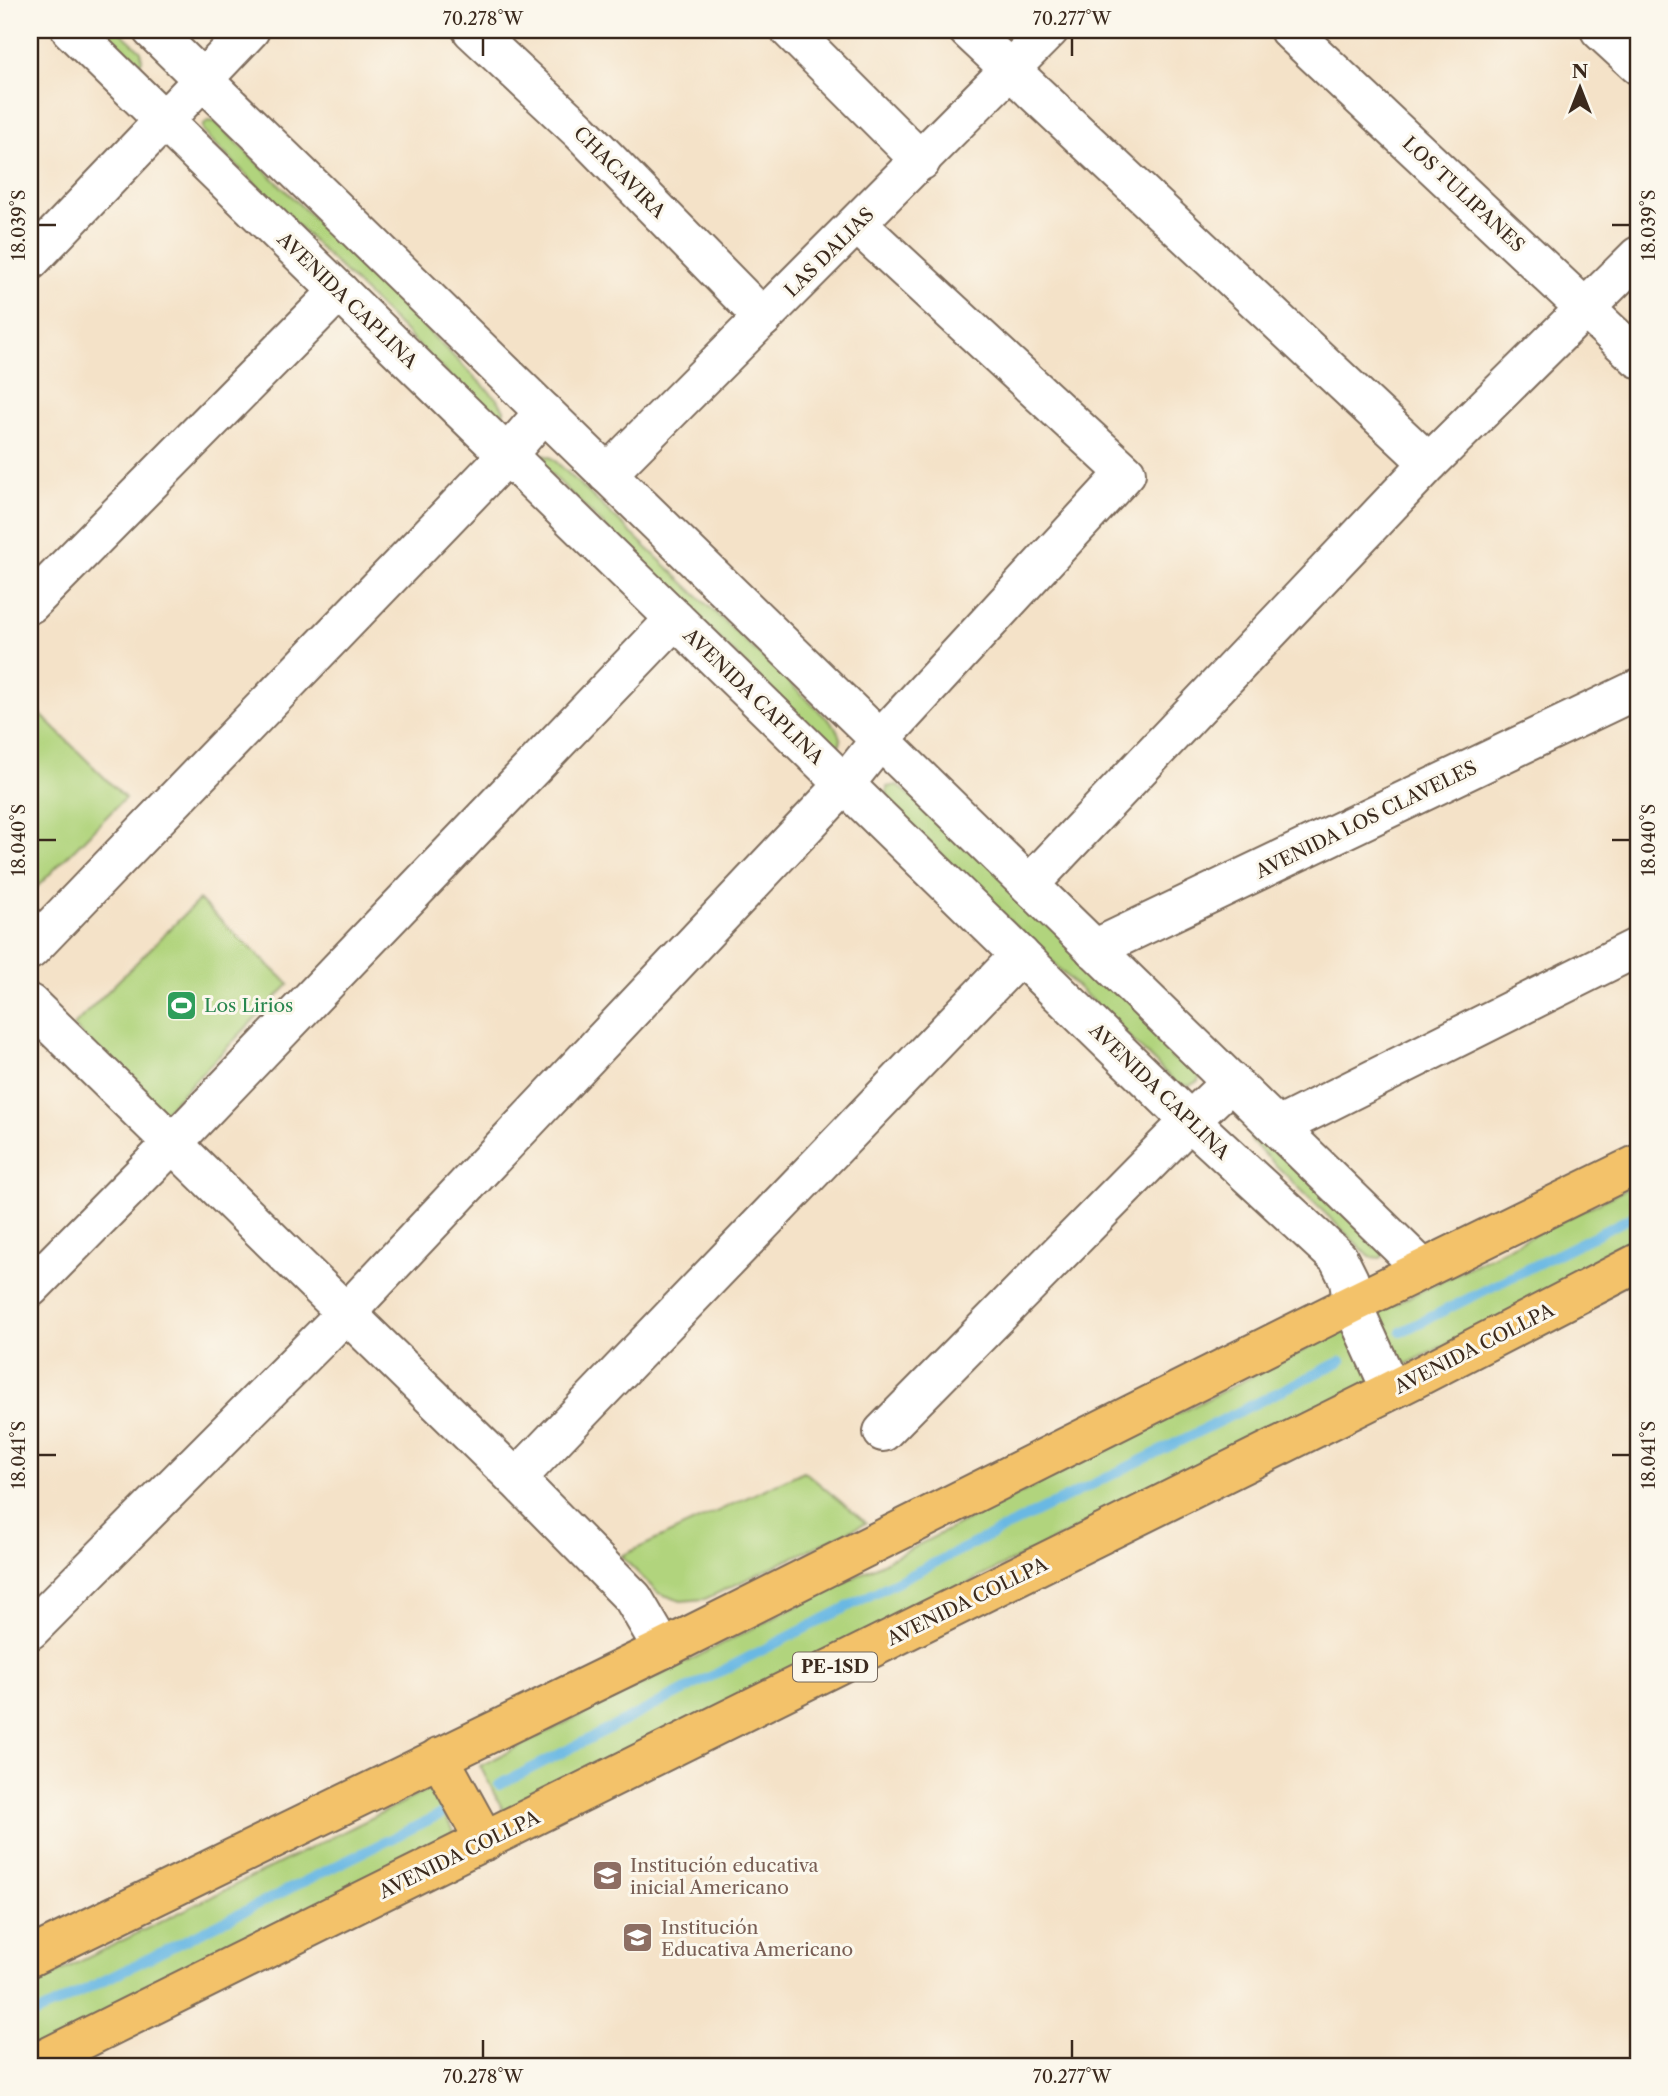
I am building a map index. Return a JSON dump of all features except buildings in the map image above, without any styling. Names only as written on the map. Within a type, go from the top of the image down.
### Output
[{"type":"highway","points":[[30,1957],[663,1649],[1638,1164]]},
{"type":"highway","name":"AVENIDA COLLPA","points":[[30,2066],[1391,1390],[1638,1263]]},
{"type":"highway","points":[[439,1757],[485,1841]]},
{"type":"street","name":"AVENIDA CAPLINA","points":[[71,30],[1190,1121],[1338,1258],[1349,1280],[1352,1304],[1391,1390]]},
{"type":"street","points":[[152,30],[1423,1269]]},
{"type":"street","points":[[30,261],[250,30]]},
{"type":"street","name":"CHACAVIRA","points":[[472,30],[580,131],[763,318]]},
{"type":"street","points":[[790,30],[921,160]]},
{"type":"street","points":[[968,30],[1429,463]]},
{"type":"street","name":"LAS DALIAS","points":[[607,474],[1049,30]]},
{"type":"street","name":"LOS TULIPANES","points":[[1289,30],[1638,358]]},
{"type":"street","points":[[1600,30],[1638,65]]},
{"type":"street","points":[[30,1630],[346,1313],[845,784],[880,740],[1126,473],[857,224]]},
{"type":"street","points":[[1029,885],[1429,463],[1638,256]]},
{"type":"street","points":[[30,604],[339,291]]},
{"type":"street","points":[[30,950],[507,455],[544,412]]},
{"type":"street","points":[[30,1288],[172,1144],[676,619]]},
{"type":"street","name":"AVENIDA LOS CLAVELES","points":[[1094,948],[1638,689]]},
{"type":"street","points":[[1278,1127],[1638,947]]},
{"type":"street","points":[[516,1479],[1020,955]]},
{"type":"street","points":[[30,1004],[516,1479],[633,1598],[663,1649]]},
{"type":"street","points":[[883,1432],[1231,1082]]},
{"type":"green space","points":[[92,30],[118,30],[141,51],[142,60],[138,66],[129,65]]},
{"type":"green space","points":[[208,121],[216,122],[498,400],[504,410],[497,423],[209,138],[203,130],[203,125]]},
{"type":"green space","points":[[543,455],[552,458],[836,727],[841,741],[839,745],[830,747],[538,461]]},
{"type":"green space","points":[[30,704],[125,798],[30,894]]},
{"type":"green space","points":[[897,785],[1029,885],[1200,1075],[1198,1081],[1189,1086],[1177,1084],[892,806],[887,787]]},
{"type":"green space","name":"Los Lirios","points":[[199,900],[289,984],[162,1114],[73,1026]]},
{"type":"green space","points":[[1249,1121],[1385,1252],[1381,1258],[1370,1257],[1252,1142],[1246,1126]]},
{"type":"green space","points":[[1638,1183],[1638,1249],[1391,1372],[1363,1320]]},
{"type":"green space","points":[[1346,1329],[1375,1380],[505,1814],[480,1766]]},
{"type":"green space","points":[[804,1471],[866,1523],[705,1599],[681,1601],[658,1593],[621,1556]]},
{"type":"green space","points":[[432,1788],[457,1839],[30,2053],[30,1986]]},
{"type":"waterway","points":[[1401,1332],[1638,1214]]},
{"type":"waterway","points":[[499,1785],[884,1588],[1341,1361]]},
{"type":"waterway","points":[[30,2017],[441,1814]]},
{"type":"place","name":"Los Lirios","points":[[181,1005]]},
{"type":"place","name":"Institución educativa inicial Americano","points":[[607,1876]]},
{"type":"place","name":"Institución Educativa Americano","points":[[638,1938]]}]
